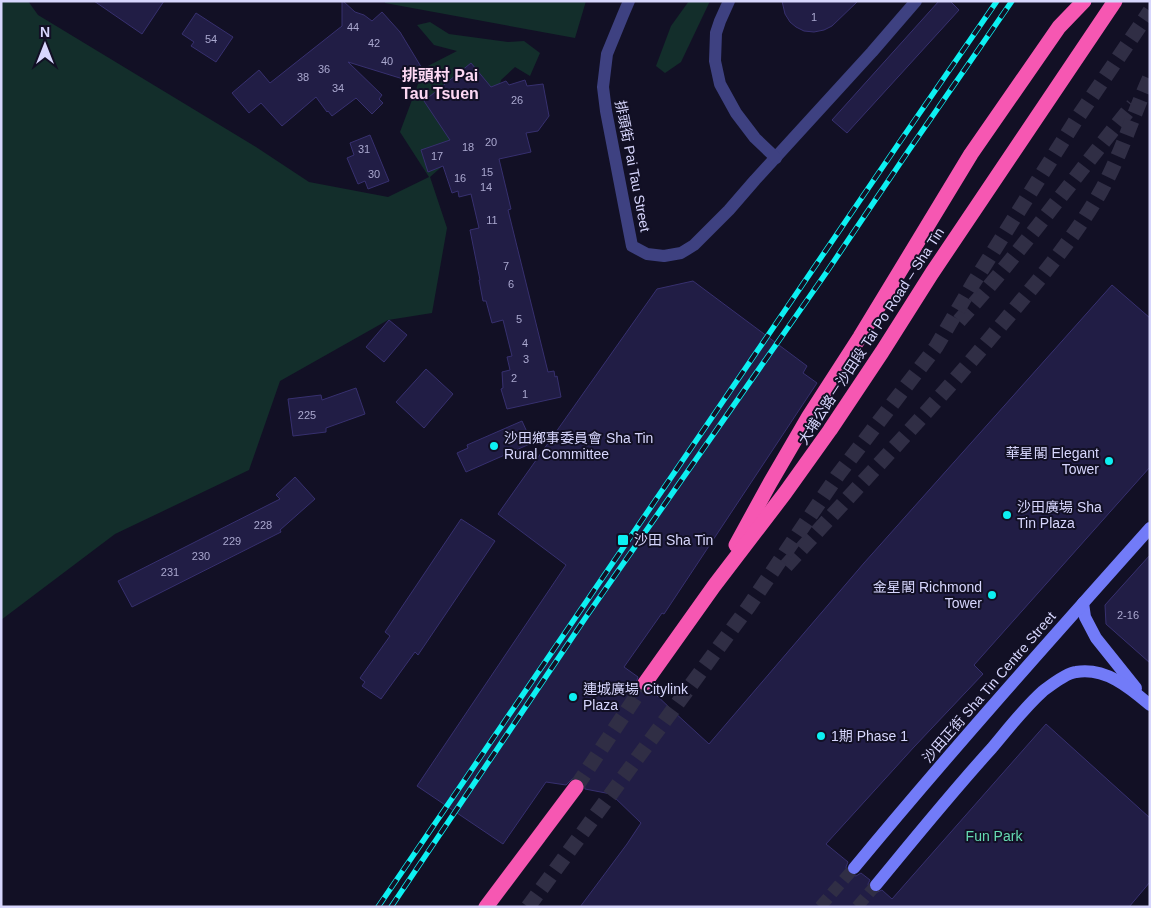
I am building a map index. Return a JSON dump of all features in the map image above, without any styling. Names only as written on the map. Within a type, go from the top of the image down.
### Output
[{"type":"highway","points":[[714,586],[809,416],[860,337],[971,154],[1059,27],[1072,1]]},
{"type":"highway","points":[[1059,27],[1084,1]]},
{"type":"highway","name":"大埔公路－沙田段 Tai Po Road – Sha Tin","points":[[645,684],[714,586],[830,430],[932,273],[1115,1]]},
{"type":"highway","points":[[486,907],[576,787]]},
{"type":"main road","name":"沙田正街 Sha Tin Centre Street","points":[[854,868],[905,806],[1150,528]]},
{"type":"main road","points":[[1082,603],[1085,617],[1096,638],[1149,704]]},
{"type":"main road","points":[[876,885],[953,792],[1029,706],[1059,679],[1074,672],[1096,672],[1112,678],[1149,704]]},
{"type":"street","name":"排頭街 Pai Tau Street","points":[[629,1],[607,54],[604,87],[606,111],[632,246],[647,254],[664,256],[681,253],[694,245],[729,210],[916,1]]},
{"type":"street","points":[[729,1],[716,33],[715,61],[720,84],[736,113],[755,138],[776,158]]},
{"type":"green space","points":[[1,1],[28,1],[38,15],[256,147],[309,182],[388,197],[429,177],[400,132],[424,68],[457,51],[434,45],[417,25],[430,22],[449,34],[508,42],[524,41],[540,53],[530,76],[515,67],[501,80],[491,119],[464,147],[430,177],[447,228],[432,313],[388,320],[280,381],[249,470],[115,534],[1,620]]},
{"type":"green space","points":[[385,1],[586,1],[575,38],[385,3]]},
{"type":"green space","points":[[689,1],[710,1],[681,62],[665,73],[656,66],[671,26]]},
{"type":"building","points":[[94,1],[164,1],[142,34]]},
{"type":"building","points":[[342,1],[355,12],[364,15],[372,21],[382,12],[400,32],[423,70],[416,83],[348,62],[382,95],[379,99],[383,103],[372,114],[356,98],[332,116],[316,97],[282,126],[261,103],[249,113],[232,93],[259,70],[270,83],[342,26]]},
{"type":"building","points":[[782,1],[858,1],[832,26],[814,32],[804,31],[790,22],[785,14]]},
{"type":"building","points":[[939,1],[950,1],[959,10],[847,133],[832,120]]},
{"type":"building","points":[[196,13],[233,37],[216,62],[191,46],[194,42],[182,34]]},
{"type":"building","points":[[471,63],[491,87],[506,81],[509,85],[525,80],[527,86],[543,84],[549,116],[538,131],[526,133],[531,152],[499,159],[511,209],[508,210],[548,372],[554,371],[555,377],[557,376],[561,397],[507,409],[501,389],[503,388],[502,372],[510,370],[507,357],[512,356],[503,320],[492,323],[486,301],[483,301],[470,230],[479,228],[471,194],[459,197],[458,191],[452,193],[443,166],[428,172],[421,150],[450,140],[424,101]]},
{"type":"building","points":[[370,135],[389,181],[368,189],[365,181],[358,184],[347,158],[354,155],[350,143]]},
{"type":"building","points":[[693,281],[807,366],[803,373],[817,383],[664,614],[662,613],[624,667],[638,677],[636,686],[639,690],[645,692],[651,690],[709,744],[864,563],[1112,285],[1150,318],[1150,467],[974,665],[983,674],[826,844],[848,862],[846,867],[849,874],[856,876],[861,873],[870,880],[868,884],[870,891],[875,893],[882,890],[892,899],[1046,724],[1150,818],[1150,882],[1129,907],[580,907],[641,823],[611,794],[585,789],[584,783],[578,778],[572,779],[566,785],[546,782],[503,844],[417,786],[566,565],[498,514],[657,289]]},
{"type":"building","points":[[389,320],[407,335],[384,362],[366,347]]},
{"type":"building","points":[[426,369],[453,394],[424,428],[396,402]]},
{"type":"building","points":[[356,388],[365,414],[326,428],[326,432],[293,436],[288,399],[321,395],[322,400]]},
{"type":"building","name":"沙田鄉事委員會 Sha Tin Rural Committee","points":[[522,421],[532,443],[466,472],[457,453],[468,448],[467,445]]},
{"type":"building","points":[[295,477],[315,499],[280,530],[281,532],[132,607],[118,581],[280,499],[276,495]]},
{"type":"building","points":[[461,519],[495,541],[418,655],[415,652],[381,699],[362,686],[365,682],[360,678],[390,636],[385,632]]},
{"type":"building","points":[[1150,555],[1150,663],[1106,624],[1105,605]]},
{"type":"tunnel","points":[[528,907],[749,606],[838,475],[936,347],[974,282],[1076,120],[1150,11]]},
{"type":"tunnel","points":[[786,566],[976,355],[1067,243],[1101,191],[1121,149],[1150,77]]},
{"type":"tunnel","points":[[959,321],[1004,268],[1133,105]]},
{"type":"tunnel","points":[[576,787],[645,683]]},
{"type":"tunnel","points":[[820,907],[854,868]]},
{"type":"tunnel","points":[[857,907],[876,885]]},
{"type":"railway","points":[[378,907],[997,1]]},
{"type":"railway","points":[[391,907],[588,614],[826,273],[1012,1]]},
{"type":"place","name":"沙田鄉事委員會 Sha Tin Rural Committee","points":[[494,446]]},
{"type":"place","name":"華星閣 Elegant Tower","points":[[1109,461]]},
{"type":"place","name":"沙田廣場 Sha Tin Plaza","points":[[1007,515]]},
{"type":"place","name":"沙田 Sha Tin","points":[[623,540]]},
{"type":"place","name":"金星閣 Richmond Tower","points":[[992,595]]},
{"type":"place","name":"連城廣場 Citylink Plaza","points":[[573,697]]},
{"type":"place","name":"1期 Phase 1","points":[[821,736]]},
{"type":"district","name":"排頭村 Pai Tau Tsuen","points":[[440,84]]},
{"type":"park label","name":"Fun Park","points":[[994,836]]}]
